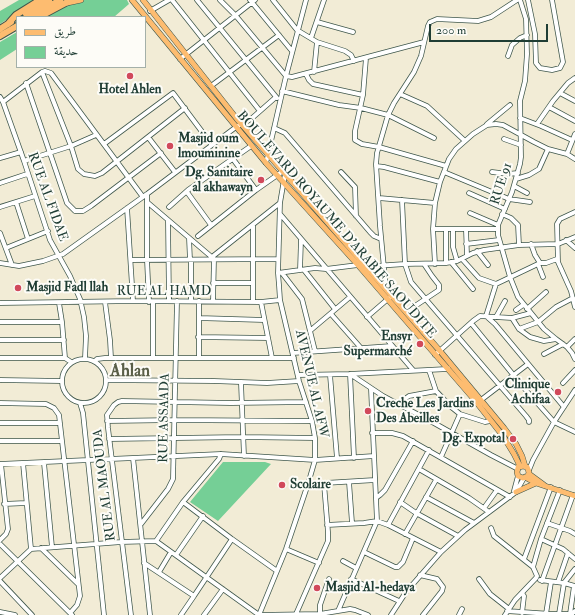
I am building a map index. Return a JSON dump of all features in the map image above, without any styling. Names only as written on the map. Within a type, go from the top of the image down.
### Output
[{"type":"highway","points":[[8,24],[16,16],[40,0]]},
{"type":"highway","points":[[22,16],[49,0]]},
{"type":"highway","points":[[33,16],[62,2],[72,0]]},
{"type":"highway","points":[[41,16],[62,2]]},
{"type":"highway","points":[[0,29],[16,20]]},
{"type":"highway","points":[[0,36],[16,27]]},
{"type":"main road","points":[[62,2],[81,0]]},
{"type":"main road","name":"BOULEVARD ROYAUME D'ARABIE SAOUDITE","points":[[131,0],[144,16]]},
{"type":"main road","name":"BOULEVARD ROYAUME D'ARABIE SAOUDITE","points":[[143,0],[150,11],[242,125],[392,295],[481,400],[516,444],[522,456],[526,472]]},
{"type":"main road","name":"BOULEVARD ROYAUME D'ARABIE SAOUDITE","points":[[146,18],[251,146],[358,265],[490,421],[510,446],[517,460],[518,468]]},
{"type":"main road","points":[[526,472],[518,476],[517,472],[518,468],[526,472],[548,487]]},
{"type":"main road","points":[[526,472],[536,484],[574,495]]},
{"type":"main road","points":[[513,494],[536,484]]},
{"type":"street","points":[[150,11],[169,0]]},
{"type":"street","points":[[172,0],[260,111]]},
{"type":"street","points":[[197,0],[280,102]]},
{"type":"street","points":[[220,0],[236,16],[286,76],[292,77],[306,74],[424,42]]},
{"type":"street","points":[[273,0],[297,30],[317,42],[345,51],[351,55],[354,61]]},
{"type":"street","points":[[266,163],[282,91],[306,0]]},
{"type":"street","points":[[311,38],[324,0]]},
{"type":"street","points":[[386,289],[376,166],[378,147],[388,115],[417,66],[421,56],[428,26],[432,21],[437,19],[478,21],[495,15],[519,0]]},
{"type":"street","name":"RUE 91","points":[[497,227],[502,214],[506,209],[514,186],[521,157],[520,101],[526,77],[527,35],[526,19],[519,0]]},
{"type":"street","points":[[528,0],[535,34],[536,63],[540,68],[552,70],[560,68],[563,62],[552,0]]},
{"type":"street","points":[[180,59],[236,16],[252,1],[292,51]]},
{"type":"street","points":[[317,22],[353,32]]},
{"type":"street","points":[[211,86],[279,35]]},
{"type":"street","points":[[508,56],[512,45],[520,38],[527,35]]},
{"type":"street","points":[[314,72],[317,42]]},
{"type":"street","points":[[366,58],[364,95],[355,131],[355,140],[362,144],[446,166]]},
{"type":"street","points":[[3,102],[42,72],[45,71],[51,73],[128,177],[145,196],[147,202],[146,260],[151,302],[153,358]]},
{"type":"street","points":[[42,72],[71,146],[78,169],[84,174],[95,176],[102,174],[185,108]]},
{"type":"street","points":[[306,74],[309,80],[314,84],[364,95]]},
{"type":"street","points":[[537,124],[568,83],[575,78]]},
{"type":"street","points":[[26,83],[68,203],[75,211],[83,211],[160,153]]},
{"type":"street","points":[[282,91],[388,115],[434,138]]},
{"type":"street","points":[[560,93],[575,101]]},
{"type":"street","points":[[104,144],[171,94],[175,94],[212,145]]},
{"type":"street","points":[[400,94],[427,106],[465,141]]},
{"type":"street","name":"RUE AL FIDAE","points":[[0,97],[21,152],[50,240],[75,288],[80,302],[84,317],[86,349],[85,358]]},
{"type":"street","points":[[0,263],[19,266],[59,256],[92,234],[212,145],[242,125],[276,97]]},
{"type":"street","points":[[435,264],[433,229],[435,203],[440,182],[449,159],[456,149],[465,141],[510,105]]},
{"type":"street","points":[[549,107],[575,121]]},
{"type":"street","points":[[520,118],[572,140]]},
{"type":"street","points":[[487,124],[503,125],[548,148],[566,154],[575,159]]},
{"type":"street","points":[[274,128],[286,135],[374,236],[381,239]]},
{"type":"street","points":[[566,154],[575,134]]},
{"type":"street","points":[[24,161],[71,146],[96,135]]},
{"type":"street","points":[[148,137],[175,172]]},
{"type":"street","points":[[504,139],[521,145]]},
{"type":"street","points":[[169,207],[187,192],[251,146]]},
{"type":"street","points":[[516,179],[539,170],[548,148]]},
{"type":"street","points":[[0,158],[21,152]]},
{"type":"street","points":[[233,159],[256,190]]},
{"type":"street","points":[[376,166],[440,182]]},
{"type":"street","points":[[198,236],[256,190],[284,172]]},
{"type":"street","name":"AVENUE AL AFW","points":[[259,615],[286,549],[308,484],[314,460],[315,438],[312,421],[298,375],[280,300],[280,273],[278,259],[280,203],[284,172]]},
{"type":"street","points":[[341,172],[355,187],[356,216]]},
{"type":"street","points":[[444,172],[509,199],[530,202]]},
{"type":"street","points":[[492,172],[508,174],[518,173]]},
{"type":"street","points":[[0,183],[27,174]]},
{"type":"street","points":[[514,186],[527,193]]},
{"type":"street","points":[[187,192],[211,225]]},
{"type":"street","points":[[469,193],[506,209]]},
{"type":"street","points":[[0,207],[35,196]]},
{"type":"street","points":[[379,198],[435,203]]},
{"type":"street","points":[[402,200],[405,264],[411,282],[528,418],[529,422]]},
{"type":"street","points":[[16,202],[28,239]]},
{"type":"street","points":[[147,202],[213,258]]},
{"type":"street","points":[[213,301],[213,258],[280,203]]},
{"type":"street","points":[[127,208],[133,302]]},
{"type":"street","points":[[575,212],[558,220],[557,224],[557,259],[573,298],[575,308]]},
{"type":"street","points":[[470,213],[497,227]]},
{"type":"street","points":[[280,214],[413,370]]},
{"type":"street","points":[[502,214],[508,216],[518,225],[519,245]]},
{"type":"street","points":[[168,221],[169,301]]},
{"type":"street","points":[[253,224],[253,302]]},
{"type":"street","points":[[433,229],[466,230],[497,227]]},
{"type":"street","points":[[497,227],[500,247],[515,292],[523,305],[538,322],[566,346],[575,359]]},
{"type":"street","points":[[453,229],[453,247],[459,260],[479,278],[496,284],[539,263],[546,264],[557,259]]},
{"type":"street","points":[[446,230],[446,263]]},
{"type":"street","points":[[466,230],[468,255]]},
{"type":"street","points":[[6,248],[48,231]]},
{"type":"street","points":[[0,232],[2,243],[6,248],[12,265]]},
{"type":"street","points":[[280,273],[315,268],[326,269],[358,265],[384,266],[446,263],[459,260],[477,251],[519,245],[558,244],[575,237]]},
{"type":"street","points":[[189,238],[191,301]]},
{"type":"street","points":[[301,240],[302,270],[335,309]]},
{"type":"street","points":[[466,244],[499,240]]},
{"type":"street","points":[[566,240],[575,248]]},
{"type":"street","points":[[531,244],[543,277]]},
{"type":"street","points":[[477,251],[488,265]]},
{"type":"street","points":[[131,260],[190,260],[213,258],[278,259]]},
{"type":"street","points":[[451,262],[473,289]]},
{"type":"street","points":[[406,312],[437,292],[440,288],[424,264]]},
{"type":"street","points":[[280,273],[302,299],[311,330],[314,351]]},
{"type":"street","points":[[213,283],[253,283]]},
{"type":"street","points":[[486,316],[496,284]]},
{"type":"street","points":[[527,309],[546,292]]},
{"type":"street","points":[[368,317],[392,295]]},
{"type":"street","points":[[311,330],[350,296]]},
{"type":"street","points":[[519,329],[538,322],[556,307],[573,298]]},
{"type":"street","name":"RUE AL HAMD","points":[[0,303],[169,301],[261,302],[280,300]]},
{"type":"street","name":"RUE ASSAADA","points":[[141,524],[172,483],[175,457],[177,301]]},
{"type":"street","points":[[199,301],[199,358]]},
{"type":"street","points":[[496,318],[505,301]]},
{"type":"street","points":[[105,302],[111,358]]},
{"type":"street","points":[[261,302],[272,358]]},
{"type":"street","points":[[59,303],[65,358]]},
{"type":"street","points":[[516,310],[523,305]]},
{"type":"street","points":[[435,355],[478,318],[486,316],[496,318],[512,318],[531,313]]},
{"type":"street","points":[[330,314],[361,348]]},
{"type":"street","points":[[486,316],[495,324],[564,407]]},
{"type":"street","points":[[198,318],[264,320]]},
{"type":"street","points":[[512,318],[519,329],[530,337],[548,341],[556,339]]},
{"type":"street","points":[[0,322],[62,322]]},
{"type":"street","points":[[471,323],[554,422],[575,432]]},
{"type":"street","points":[[198,337],[268,338]]},
{"type":"street","points":[[544,354],[566,346],[575,339]]},
{"type":"street","points":[[0,340],[64,340]]},
{"type":"street","points":[[293,353],[392,346]]},
{"type":"street","name":"RUE AL FIDAE","points":[[86,349],[93,360]]},
{"type":"street","points":[[0,358],[65,358],[71,362]]},
{"type":"street","points":[[85,358],[93,360],[103,369],[106,380],[102,393],[96,400],[87,403],[80,403],[68,397],[64,393],[61,381],[64,370],[71,362],[78,359],[85,358]]},
{"type":"street","points":[[93,360],[100,358],[294,358]]},
{"type":"street","points":[[481,400],[528,364]]},
{"type":"street","points":[[298,375],[447,369],[451,365]]},
{"type":"street","points":[[429,370],[436,391],[450,406],[460,414],[485,422],[490,421]]},
{"type":"street","points":[[563,383],[575,370]]},
{"type":"street","points":[[330,374],[337,458]]},
{"type":"street","points":[[350,374],[371,389],[491,455],[518,468]]},
{"type":"street","points":[[350,374],[354,458]]},
{"type":"street","points":[[0,380],[61,381]]},
{"type":"street","points":[[106,380],[176,380],[267,383],[300,381]]},
{"type":"street","points":[[241,382],[243,420],[242,437],[244,456]]},
{"type":"street","points":[[338,611],[376,521],[371,389]]},
{"type":"street","points":[[391,615],[399,601],[441,552],[474,523],[513,494],[554,422],[575,390]]},
{"type":"street","points":[[398,404],[409,396],[436,391]]},
{"type":"street","name":"RUE AL MAOUDA","points":[[131,615],[107,421],[109,411],[119,401],[263,403],[306,402]]},
{"type":"street","points":[[0,403],[46,404],[56,410],[60,423],[78,584],[79,600],[71,614],[0,544]]},
{"type":"street","points":[[80,403],[83,413],[98,544],[104,615]]},
{"type":"street","points":[[83,413],[87,403]]},
{"type":"street","points":[[441,457],[453,434],[460,414]]},
{"type":"street","points":[[107,421],[312,421]]},
{"type":"street","points":[[0,423],[60,423]]},
{"type":"street","points":[[372,433],[392,433],[413,441],[497,490],[513,494]]},
{"type":"street","points":[[109,439],[242,437],[315,438]]},
{"type":"street","points":[[0,442],[62,441]]},
{"type":"street","points":[[376,498],[385,490],[413,441]]},
{"type":"street","points":[[388,525],[429,450]]},
{"type":"street","points":[[0,540],[6,534],[8,529],[0,464],[221,454],[314,460],[374,456]]},
{"type":"street","points":[[156,541],[184,502],[220,458],[221,454]]},
{"type":"street","points":[[133,458],[150,615]]},
{"type":"street","points":[[44,462],[52,547]]},
{"type":"street","points":[[23,463],[31,549]]},
{"type":"street","points":[[419,469],[489,512]]},
{"type":"street","points":[[513,494],[518,476]]},
{"type":"street","points":[[308,484],[375,480]]},
{"type":"street","points":[[405,534],[436,480]]},
{"type":"street","points":[[349,482],[352,523]]},
{"type":"street","points":[[296,614],[328,541],[324,484]]},
{"type":"street","points":[[524,559],[548,487]]},
{"type":"street","points":[[484,508],[497,490]]},
{"type":"street","points":[[532,566],[560,490]]},
{"type":"street","points":[[542,581],[574,495]]},
{"type":"street","points":[[426,497],[474,523]]},
{"type":"street","points":[[184,502],[277,571]]},
{"type":"street","points":[[400,502],[416,513],[458,536]]},
{"type":"street","points":[[4,504],[26,503]]},
{"type":"street","points":[[176,555],[203,516]]},
{"type":"street","points":[[327,525],[367,523],[376,521],[388,525],[441,552]]},
{"type":"street","points":[[547,523],[575,534]]},
{"type":"street","points":[[491,528],[494,536],[524,559],[536,572],[536,578],[507,612]]},
{"type":"street","points":[[364,552],[395,567],[398,567],[403,562],[413,538]]},
{"type":"street","points":[[181,615],[232,539]]},
{"type":"street","points":[[541,539],[568,553],[575,559]]},
{"type":"street","points":[[0,578],[31,549],[121,542],[156,541],[259,615],[320,615],[338,611],[355,610],[368,615]]},
{"type":"street","points":[[41,548],[78,584]]},
{"type":"street","points":[[286,549],[319,563]]},
{"type":"street","points":[[159,572],[171,552]]},
{"type":"street","points":[[558,582],[568,553]]},
{"type":"street","points":[[343,561],[356,568]]},
{"type":"street","points":[[144,563],[194,596]]},
{"type":"street","points":[[559,614],[564,583],[575,569]]},
{"type":"street","points":[[420,575],[437,579],[443,586],[442,590],[423,615]]},
{"type":"street","points":[[536,578],[542,581],[558,582],[575,586],[570,614]]},
{"type":"street","points":[[320,615],[320,605],[329,579]]},
{"type":"street","points":[[351,579],[399,601]]},
{"type":"street","points":[[479,579],[490,594],[507,612],[572,614],[575,611]]},
{"type":"street","points":[[0,582],[32,615]]},
{"type":"street","points":[[546,614],[552,582]]},
{"type":"street","points":[[204,615],[223,589]]},
{"type":"street","points":[[522,593],[524,596],[522,613]]},
{"type":"street","points":[[459,615],[462,609]]},
{"type":"street","points":[[0,612],[15,615]]},
{"type":"green space","points":[[19,0],[36,0],[0,24],[0,11]]},
{"type":"green space","points":[[77,0],[127,0],[129,4],[115,16],[44,16]]},
{"type":"green space","points":[[16,33],[16,50],[0,60],[0,42]]},
{"type":"green space","points":[[223,462],[265,462],[271,464],[218,521],[190,502]]},
{"type":"place","name":"Hotel Ahlen","points":[[130,76]]},
{"type":"place","name":"Masjid oum lmouminine","points":[[170,146]]},
{"type":"place","name":"Dg. Sanitaire al akhawayn","points":[[261,180]]},
{"type":"place","name":"Masjid Fadl llah","points":[[18,288]]},
{"type":"place","name":"Ensyr Supermarché","points":[[420,344]]},
{"type":"place","name":"Clinique Achifaa","points":[[558,392]]},
{"type":"place","name":"Creche Les Jardins Des Abeilles","points":[[368,411]]},
{"type":"place","name":"Dg. Expotal","points":[[513,439]]},
{"type":"place","name":"Scolaire","points":[[282,485]]},
{"type":"place","name":"Masjid Al-hedaya","points":[[317,588]]},
{"type":"district","name":"Ahlan","points":[[130,372]]}]
